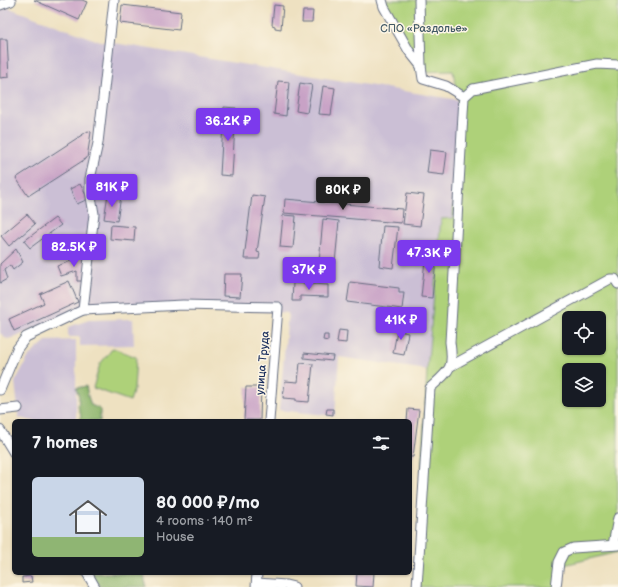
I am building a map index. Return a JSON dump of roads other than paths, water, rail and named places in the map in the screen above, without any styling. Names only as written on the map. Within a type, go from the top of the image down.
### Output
[{"type":"street","points":[[0,390],[17,349],[26,337],[83,310],[94,214],[90,191],[90,179],[98,143],[114,0]]},
{"type":"street","points":[[382,0],[384,7],[409,51],[421,66]]},
{"type":"street","points":[[419,0],[421,66],[423,79],[446,86],[464,96]]},
{"type":"street","points":[[0,5],[10,1]]},
{"type":"street","points":[[417,587],[430,388],[446,374],[450,366],[452,356],[450,342],[464,96],[473,89],[597,64],[616,64]]},
{"type":"street","points":[[450,366],[610,279],[614,280],[618,284]]},
{"type":"street","name":"улица Труда","points":[[83,310],[183,305],[278,307],[269,419]]},
{"type":"street","points":[[14,337],[17,349]]},
{"type":"street","points":[[0,410],[18,408]]},
{"type":"street","points":[[0,430],[12,450]]},
{"type":"street","points":[[556,587],[559,562],[564,552],[573,548],[616,545],[618,518]]},
{"type":"street","points":[[88,575],[95,587]]},
{"type":"street","points":[[257,575],[256,585],[286,585],[294,587]]},
{"type":"park label","name":"СПО «Раздолье»","points":[[424,28]]}]
